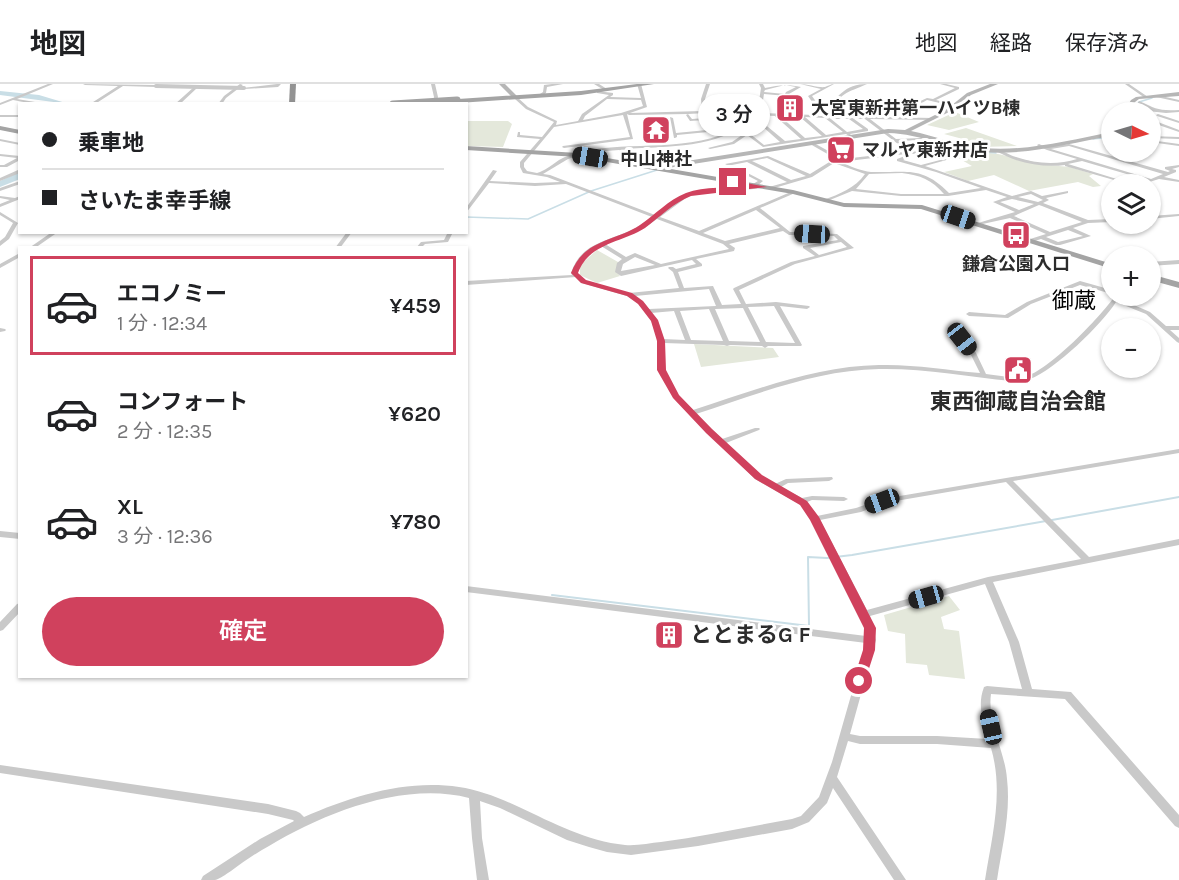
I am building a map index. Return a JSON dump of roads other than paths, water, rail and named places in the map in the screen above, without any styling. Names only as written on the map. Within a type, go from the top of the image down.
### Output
[{"type":"highway","points":[[292,102],[295,84]]},
{"type":"highway","points":[[295,84],[297,102]]},
{"type":"main road","points":[[436,102],[515,98],[651,84]]},
{"type":"main road","points":[[515,98],[601,90]]},
{"type":"main road","points":[[444,102],[457,101]]},
{"type":"main road","points":[[0,127],[18,128]]},
{"type":"main road","points":[[0,127],[8,130],[18,128]]},
{"type":"main road","points":[[468,148],[531,150],[578,155],[793,192],[825,201],[859,206],[928,208],[1101,264]]},
{"type":"main road","points":[[1161,280],[1179,285]]},
{"type":"street","points":[[0,104],[51,84]]},
{"type":"street","points":[[86,84],[156,86],[278,86],[279,84]]},
{"type":"street","points":[[95,102],[123,84]]},
{"type":"street","points":[[433,84],[436,97],[435,102]]},
{"type":"street","points":[[502,84],[527,108],[554,120],[555,126]]},
{"type":"street","points":[[541,95],[545,92],[545,86],[561,84]]},
{"type":"street","points":[[580,121],[583,115],[612,94],[601,90],[596,84]]},
{"type":"street","points":[[704,113],[703,99],[708,84]]},
{"type":"street","points":[[535,174],[543,173],[564,159],[578,155],[619,148],[705,141],[744,126],[759,114],[763,91],[761,84]]},
{"type":"street","points":[[785,84],[799,87],[787,95],[763,91],[785,84]]},
{"type":"street","points":[[802,84],[824,88]]},
{"type":"street","points":[[817,116],[817,106],[810,96],[832,84]]},
{"type":"street","points":[[828,117],[839,94],[866,84]]},
{"type":"street","points":[[932,101],[958,87],[942,84]]},
{"type":"street","points":[[907,132],[955,106],[969,94],[995,84]]},
{"type":"street","points":[[1127,84],[1146,97]]},
{"type":"street","points":[[640,85],[648,115]]},
{"type":"street","points":[[179,102],[198,86]]},
{"type":"street","points":[[221,102],[225,97],[243,86]]},
{"type":"street","points":[[1133,102],[1135,99],[1146,97],[1179,94]]},
{"type":"street","points":[[1158,96],[1179,101]]},
{"type":"street","points":[[607,98],[643,99]]},
{"type":"street","points":[[10,99],[34,102]]},
{"type":"street","points":[[945,112],[917,104],[927,99],[955,106]]},
{"type":"street","points":[[19,102],[29,101]]},
{"type":"street","points":[[0,104],[18,102]]},
{"type":"street","points":[[645,106],[623,114],[555,126],[531,150],[522,167],[525,172],[566,183],[725,243],[732,250],[694,260],[665,265],[621,274],[618,272],[620,263],[635,255],[665,265],[675,271],[682,289]]},
{"type":"street","points":[[1161,114],[1179,111]]},
{"type":"street","points":[[623,114],[704,113],[719,115]]},
{"type":"street","points":[[564,147],[632,138],[623,114]]},
{"type":"street","points":[[759,114],[932,119]]},
{"type":"street","points":[[775,114],[811,143],[842,160]]},
{"type":"street","points":[[705,141],[689,117],[719,115]]},
{"type":"street","points":[[674,134],[708,131],[723,123],[719,115]]},
{"type":"street","points":[[800,115],[826,137]]},
{"type":"street","points":[[0,116],[18,116]]},
{"type":"street","points":[[828,117],[849,135]]},
{"type":"street","points":[[1161,117],[1179,122]]},
{"type":"street","points":[[671,118],[677,141],[686,144]]},
{"type":"street","points":[[755,118],[784,143]]},
{"type":"street","points":[[660,169],[673,164],[811,143],[867,130],[850,118]]},
{"type":"street","points":[[866,118],[885,131],[908,153]]},
{"type":"street","points":[[1161,120],[1179,131]]},
{"type":"street","points":[[719,157],[710,148],[733,143],[750,130],[744,126]]},
{"type":"street","points":[[747,133],[763,146],[811,143],[826,137],[885,131],[907,132],[966,147],[997,150],[1070,145],[1168,174]]},
{"type":"street","points":[[519,133],[518,136],[542,138]]},
{"type":"street","points":[[1043,147],[1101,136]]},
{"type":"street","points":[[1161,137],[1179,138]]},
{"type":"street","points":[[896,141],[921,139],[937,144],[902,146]]},
{"type":"street","points":[[1,141],[18,144]]},
{"type":"street","points":[[1161,143],[1179,145]]},
{"type":"street","points":[[575,276],[575,267],[579,261],[601,244],[641,228],[654,216],[689,194],[791,182],[810,176],[833,162],[842,160],[931,151],[956,151],[966,147]]},
{"type":"street","points":[[1043,147],[1132,174]]},
{"type":"street","points":[[619,148],[631,155],[669,155],[673,164]]},
{"type":"street","points":[[997,150],[1020,159],[1067,165],[1101,175]]},
{"type":"street","points":[[921,165],[948,159],[931,151]]},
{"type":"street","points":[[908,153],[908,157],[899,160],[921,165],[1012,197],[1041,201],[1087,222]]},
{"type":"street","points":[[0,155],[18,157]]},
{"type":"street","points":[[763,187],[760,181],[727,164],[768,157],[810,176]]},
{"type":"street","points":[[0,166],[5,166],[18,158]]},
{"type":"street","points":[[1067,165],[1082,159]]},
{"type":"street","points":[[748,160],[791,182]]},
{"type":"street","points":[[833,162],[868,173],[917,172],[939,184],[948,195]]},
{"type":"street","points":[[1161,177],[1174,171],[1167,168],[1179,166]]},
{"type":"street","points":[[468,209],[495,171]]},
{"type":"street","points":[[0,180],[18,172]]},
{"type":"street","points":[[854,190],[868,173]]},
{"type":"street","points":[[1161,177],[1179,181]]},
{"type":"street","points":[[488,182],[523,184],[532,187],[566,183]]},
{"type":"street","points":[[0,190],[18,183]]},
{"type":"street","points":[[825,201],[854,190],[921,196],[948,195],[986,189]]},
{"type":"street","points":[[699,233],[793,192]]},
{"type":"street","points":[[1019,212],[995,202],[1031,192],[1041,201]]},
{"type":"street","points":[[980,224],[1010,216],[1066,192]]},
{"type":"street","points":[[921,196],[928,208]]},
{"type":"street","points":[[0,197],[18,199]]},
{"type":"street","points":[[0,206],[18,199]]},
{"type":"street","points":[[756,208],[789,233],[835,236],[851,248],[817,255],[736,290],[765,346]]},
{"type":"street","points":[[0,213],[18,222],[8,238],[0,244]]},
{"type":"street","points":[[1161,217],[1179,215]]},
{"type":"street","points":[[1010,216],[1050,234]]},
{"type":"street","points":[[1029,241],[1087,222],[1101,221]]},
{"type":"street","points":[[1042,237],[1058,244],[1088,236],[1068,228]]},
{"type":"street","points":[[725,243],[783,229]]},
{"type":"street","points":[[34,246],[53,234]]},
{"type":"street","points":[[339,246],[348,234]]},
{"type":"street","points":[[420,246],[423,243],[446,241],[450,234]]},
{"type":"street","points":[[817,255],[805,247],[840,241]]},
{"type":"street","points":[[601,244],[626,259]]},
{"type":"street","points":[[0,266],[18,256]]},
{"type":"street","points":[[675,271],[700,265],[694,260]]},
{"type":"street","points":[[1161,263],[1179,262]]},
{"type":"street","points":[[468,283],[575,276],[592,285],[629,295],[711,287],[720,307]]},
{"type":"street","points":[[969,314],[1006,317],[1029,303],[1080,283],[1101,289]]},
{"type":"street","points":[[207,880],[271,838],[303,823],[388,793],[441,789],[474,795],[583,842],[628,850],[692,843],[792,824],[805,819],[815,810],[822,800],[831,777],[871,640],[864,614],[815,519],[801,501],[758,477],[676,397],[665,379],[661,366],[661,341],[654,320],[649,311],[629,295]]},
{"type":"street","points":[[661,341],[765,346],[799,345],[776,304]]},
{"type":"street","points":[[649,311],[776,304],[807,307]]},
{"type":"street","points":[[691,413],[800,380],[868,367],[900,367],[1027,378],[1039,373],[1074,344],[1108,306]]},
{"type":"street","points":[[1134,306],[1148,313],[1179,341]]},
{"type":"street","points":[[711,307],[727,344]]},
{"type":"street","points":[[676,309],[689,342]]},
{"type":"street","points":[[954,327],[973,353],[984,376]]},
{"type":"street","points":[[1164,328],[1179,328]]},
{"type":"street","points":[[721,442],[757,429]]},
{"type":"street","points":[[815,519],[858,510],[882,501],[1179,451]]},
{"type":"street","points":[[776,487],[786,481],[829,479]]},
{"type":"street","points":[[1008,480],[1087,560]]},
{"type":"street","points":[[801,501],[812,498],[844,500]]},
{"type":"street","points":[[0,534],[18,537]]},
{"type":"street","points":[[864,614],[988,580],[1179,542]]},
{"type":"street","points":[[988,580],[1014,642],[1028,692]]},
{"type":"street","points":[[468,589],[871,640]]},
{"type":"street","points":[[0,628],[18,608]]},
{"type":"street","points":[[991,880],[1002,799],[1002,769],[985,697],[987,690],[1068,695],[1179,823]]},
{"type":"street","points":[[844,736],[860,740],[937,740],[995,744]]},
{"type":"street","points":[[0,769],[268,809],[296,816],[303,823]]},
{"type":"street","points":[[831,777],[900,880]]},
{"type":"street","points":[[474,795],[483,880]]},
{"type":"waterway","points":[[0,93],[39,97],[58,102]]},
{"type":"waterway","points":[[1139,102],[1152,98]]},
{"type":"waterway","points":[[1093,139],[1101,138]]},
{"type":"waterway","points":[[984,152],[996,153]]},
{"type":"waterway","points":[[468,217],[528,219],[591,191],[657,170]]},
{"type":"waterway","points":[[0,184],[18,176]]},
{"type":"waterway","points":[[1052,520],[1179,497]]},
{"type":"waterway","points":[[552,595],[809,626],[808,557],[827,558],[852,555],[1046,521]]},
{"type":"place","name":"大宮東新井第一ハイツB棟","points":[[790,108]]},
{"type":"place","name":"中山神社","points":[[656,130]]},
{"type":"place","name":"マルヤ東新井店","points":[[841,150]]},
{"type":"place","name":"鎌倉公園入口","points":[[1016,235]]},
{"type":"place","name":"東西御蔵自治会館","points":[[1018,370]]},
{"type":"place","name":"ととまるG F","points":[[669,635]]},
{"type":"district","name":"御蔵","points":[[1074,301]]}]
